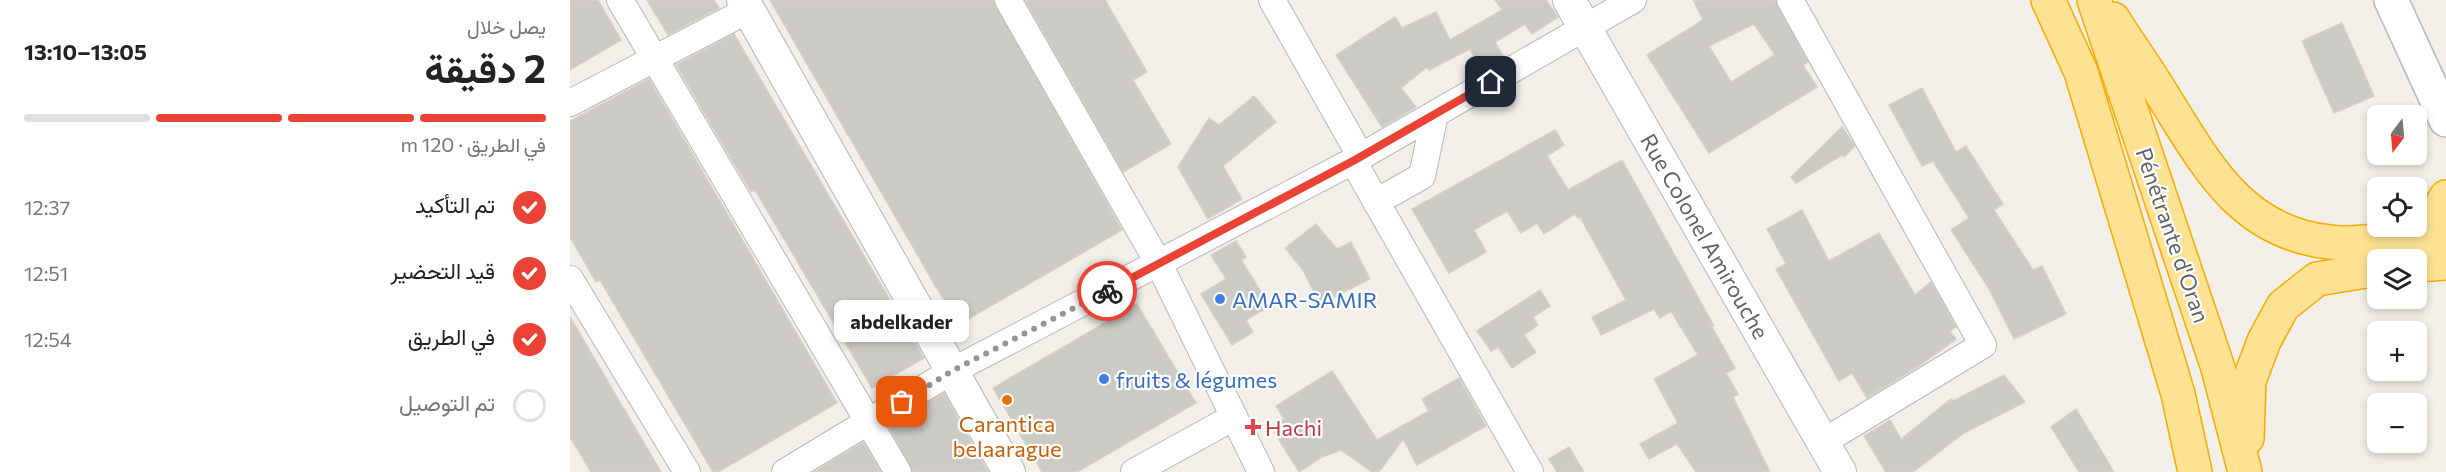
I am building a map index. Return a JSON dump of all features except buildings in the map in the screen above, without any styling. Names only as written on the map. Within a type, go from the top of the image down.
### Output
[{"type":"highway","name":"Pénétrante d'Oran","points":[[2048,0],[2081,72],[2178,394],[2196,472]]},
{"type":"highway","name":"Pénétrante d'Oran","points":[[2094,0],[2218,368],[2245,472]]},
{"type":"highway","points":[[2100,0],[2205,164],[2223,187],[2270,225],[2297,237],[2330,243],[2357,243],[2435,233],[2446,196]]},
{"type":"highway","points":[[2427,264],[2446,263]]},
{"type":"highway","points":[[2253,472],[2246,429],[2249,381],[2264,341],[2283,306],[2318,279],[2367,271]]},
{"type":"main road","points":[[2391,0],[2446,120]]},
{"type":"street","points":[[620,0],[898,472]]},
{"type":"street","points":[[1008,0],[1159,264],[1261,472]]},
{"type":"street","points":[[1272,0],[1357,159],[1376,202],[1530,472]]},
{"type":"street","name":"Rue Colonel Amirouche","points":[[1569,0],[1840,472]]},
{"type":"street","points":[[785,472],[952,371],[1357,159],[1633,0]]},
{"type":"street","points":[[1790,0],[1983,345],[1823,442]]},
{"type":"street","points":[[570,103],[655,58],[746,3],[1009,472]]},
{"type":"street","points":[[1376,202],[1422,176],[1435,114]]},
{"type":"street","points":[[570,279],[687,472]]},
{"type":"street","points":[[1134,472],[1234,417]]},
{"type":"way so far","points":[[902,402],[952,371],[1107,291]]},
{"type":"place","name":"AMAR-SAMIR","points":[[1220,299]]},
{"type":"place","name":"fruits & légumes","points":[[1104,379]]},
{"type":"place","name":"Carantica belaarague","points":[[1007,400]]},
{"type":"place","name":"abdelkader","points":[[902,402]]},
{"type":"place","name":"Hachi","points":[[1253,427]]},
{"type":"route","points":[[1107,291],[1353,161],[1491,82]]}]
